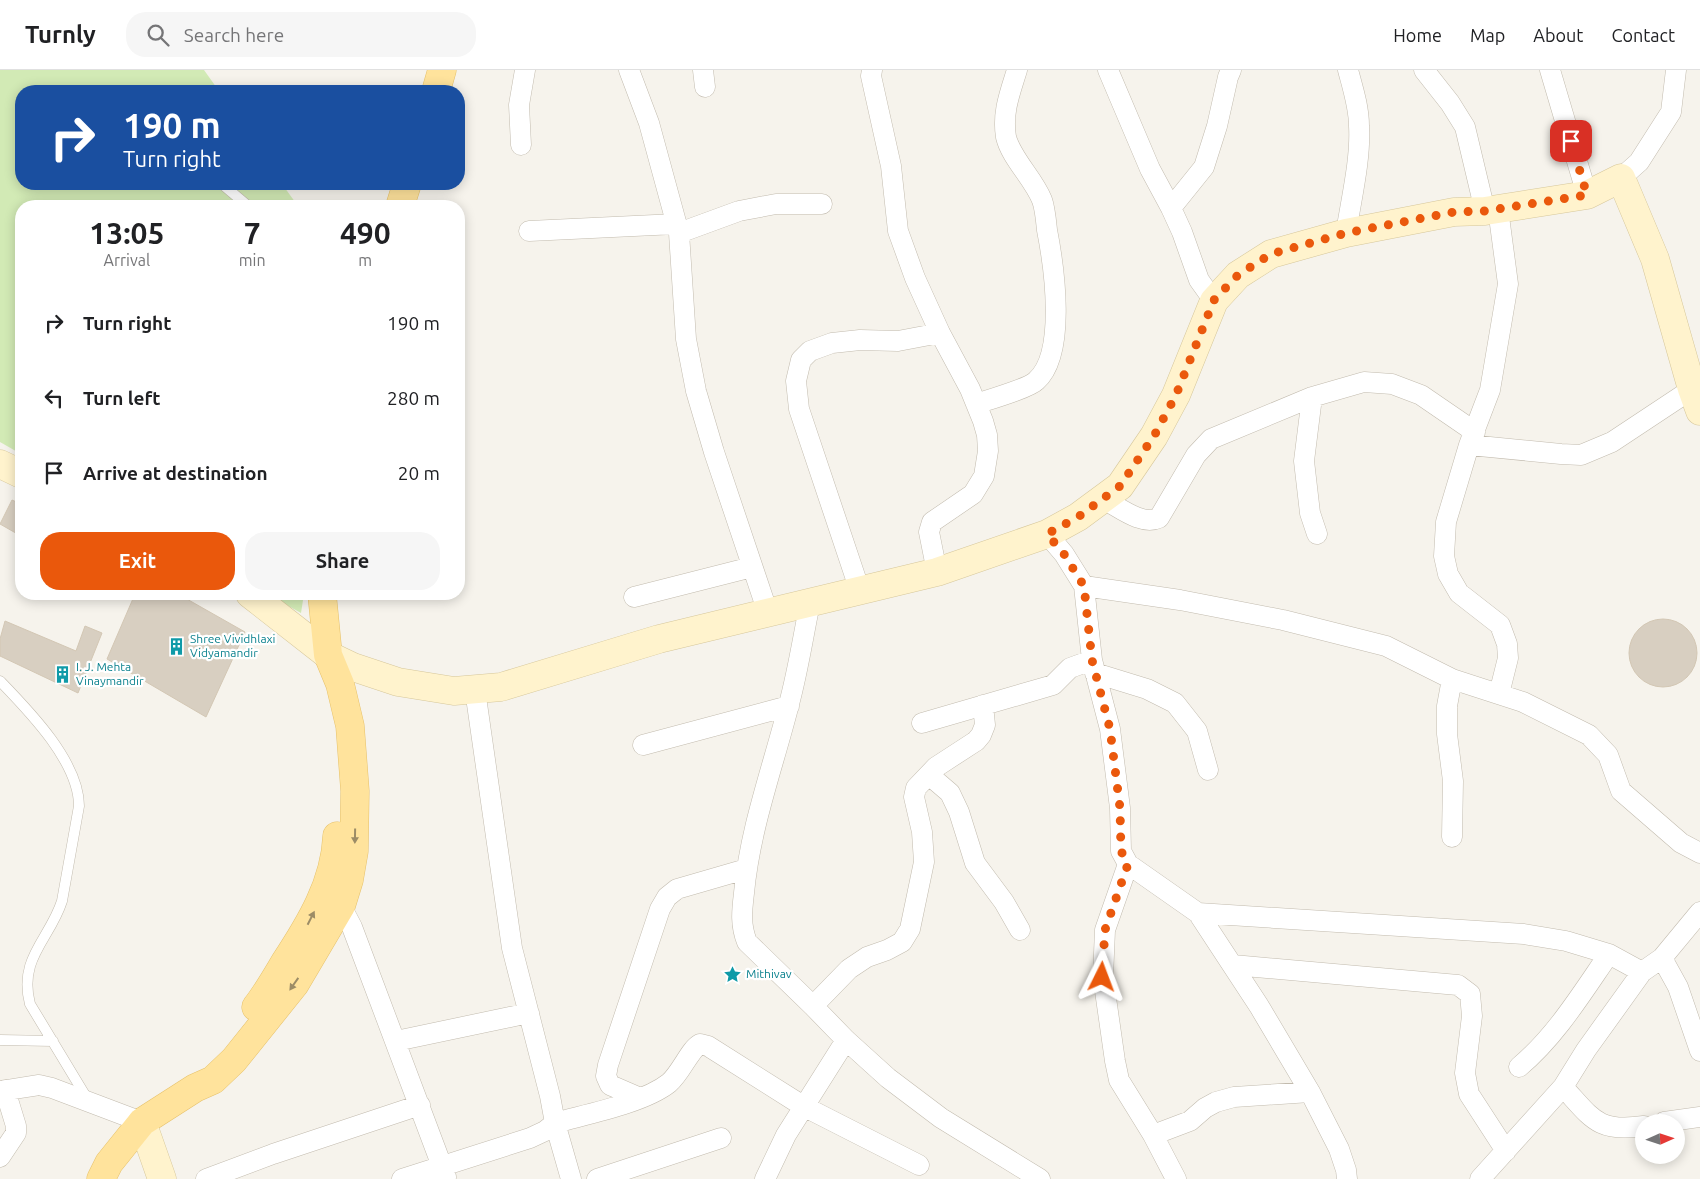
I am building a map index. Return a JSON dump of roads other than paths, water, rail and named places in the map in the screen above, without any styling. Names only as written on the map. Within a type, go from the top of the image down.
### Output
[{"type":"main road","points":[[438,85],[442,70]]},
{"type":"main road","points":[[101,1179],[109,1163],[142,1122],[194,1088],[213,1080],[258,1033],[295,984],[326,933],[333,899],[349,880],[354,851],[355,790],[350,726],[340,684],[328,655],[323,600]]},
{"type":"street","points":[[521,146],[519,105],[525,70]]},
{"type":"street","points":[[629,70],[649,123],[677,229],[686,339],[696,391],[714,452],[768,613]]},
{"type":"street","points":[[872,70],[871,76],[891,166],[898,231],[914,278],[976,404],[987,435],[988,451],[984,476],[973,494],[932,522],[929,532],[937,572]]},
{"type":"street","points":[[976,404],[1035,383],[1043,374],[1052,347],[1056,316],[1054,269],[1042,201],[1027,172],[1013,152],[1006,134],[1005,109],[1017,70]]},
{"type":"street","points":[[1108,70],[1150,170],[1182,232],[1199,280],[1214,300]]},
{"type":"street","points":[[1171,208],[1204,167],[1217,126],[1228,77],[1232,70]]},
{"type":"street","points":[[1346,233],[1357,162],[1360,127],[1348,70]]},
{"type":"street","points":[[1424,70],[1450,103],[1465,127],[1492,210],[1508,284],[1490,390],[1472,439],[1446,522],[1444,556],[1448,574],[1459,593],[1500,625],[1507,644],[1508,658],[1499,694]]},
{"type":"street","points":[[1550,70],[1587,195]]},
{"type":"street","points":[[258,600],[328,655],[353,667],[398,682],[454,691],[475,690],[501,687],[659,639],[937,572],[1047,534],[1078,517],[1120,486],[1154,436],[1176,395],[1214,300],[1238,275],[1271,254],[1346,233],[1454,212],[1492,210],[1587,195],[1621,178],[1639,162],[1670,112],[1676,70]]},
{"type":"street","points":[[1103,499],[1142,520],[1152,521],[1159,518],[1196,455],[1211,439],[1312,397],[1364,382],[1392,384],[1421,395],[1472,439],[1581,455],[1612,442],[1696,400],[1655,259],[1621,178]]},
{"type":"street","points":[[529,231],[677,229],[740,211],[776,204],[822,204]]},
{"type":"street","points":[[860,591],[799,408],[796,381],[801,360],[810,351],[832,343],[860,340],[898,341],[940,333]]},
{"type":"street","points":[[1312,397],[1304,461],[1310,513],[1317,534]]},
{"type":"street","points":[[0,464],[15,471]]},
{"type":"street","points":[[1047,534],[1064,554],[1084,586],[1094,666],[1110,729],[1120,808],[1121,851],[1128,864],[1198,913],[1233,965],[1310,1092],[1339,1149],[1347,1179]]},
{"type":"street","points":[[634,597],[752,567]]},
{"type":"street","points":[[1084,586],[1180,600],[1283,620],[1386,646],[1452,679],[1523,702],[1590,735],[1608,755],[1621,791],[1681,844],[1700,852]]},
{"type":"street","points":[[810,603],[789,706],[756,822],[746,870],[742,931],[747,942],[846,1040],[888,1078],[941,1118],[1040,1179]]},
{"type":"street","points":[[922,723],[1053,685],[1070,668],[1094,666],[1147,689],[1175,704],[1198,731],[1208,770]]},
{"type":"street","points":[[1452,679],[1447,716],[1447,734],[1453,781],[1452,837]]},
{"type":"street","points":[[475,690],[512,948],[550,1096],[555,1123],[571,1179]]},
{"type":"street","points":[[813,1006],[849,969],[867,956],[887,950],[902,942],[910,929],[924,862],[922,832],[914,797],[916,788],[936,766],[976,741],[982,735],[985,725],[983,705]]},
{"type":"street","points":[[643,745],[789,706]]},
{"type":"street","points":[[929,775],[950,793],[959,812],[976,863],[1004,902],[1020,930]]},
{"type":"street","points":[[1128,864],[1105,930],[1102,977],[1119,1080],[1153,1135],[1176,1179]]},
{"type":"street","points":[[640,1098],[610,1085],[606,1076],[660,909],[667,897],[678,889],[746,870]]},
{"type":"street","points":[[333,899],[352,927],[445,1172]]},
{"type":"street","points":[[1480,1179],[1563,1087],[1586,1050],[1642,972],[1662,958],[1700,912]]},
{"type":"street","points":[[1198,913],[1524,934],[1566,941],[1609,954],[1642,972]]},
{"type":"street","points":[[1519,1067],[1535,1054],[1569,1013],[1609,954]]},
{"type":"street","points":[[1662,958],[1678,987],[1700,1051]]},
{"type":"street","points":[[1233,965],[1458,985],[1470,994],[1471,1002],[1472,1016],[1465,1074],[1469,1094],[1506,1151]]},
{"type":"street","points":[[396,1041],[529,1013]]},
{"type":"street","points":[[765,1179],[786,1135],[846,1040]]},
{"type":"street","points":[[402,1179],[445,1172],[530,1138],[545,1131],[555,1123],[640,1098],[669,1083],[682,1070],[696,1047],[700,1044],[708,1046],[803,1106],[920,1165]]},
{"type":"street","points":[[0,1157],[16,1133],[16,1126],[3,1090],[39,1085],[52,1088],[142,1122],[162,1179]]},
{"type":"street","points":[[1563,1087],[1593,1120],[1602,1125],[1616,1128],[1635,1127]]},
{"type":"street","points":[[1153,1135],[1190,1121],[1205,1108],[1216,1102],[1234,1097],[1310,1092]]},
{"type":"street","points":[[206,1179],[273,1154],[420,1105]]},
{"type":"street","points":[[1685,1119],[1700,1117]]},
{"type":"street","points":[[597,1179],[721,1138]]},
{"type":"lane","points":[[229,190],[241,200]]},
{"type":"lane","points":[[0,681],[29,710],[57,748],[76,784],[79,794],[79,806],[62,900],[58,913],[38,945],[30,966],[27,992],[30,1004],[90,1102]]},
{"type":"lane","points":[[0,1040],[53,1041]]},
{"type":"place","name":"Shree Vividhlaxi Vidyamandir","points":[[176,646]]},
{"type":"place","name":"I. J. Mehta Vinaymandir","points":[[62,674]]},
{"type":"place","name":"Mithivav","points":[[732,974]]}]
